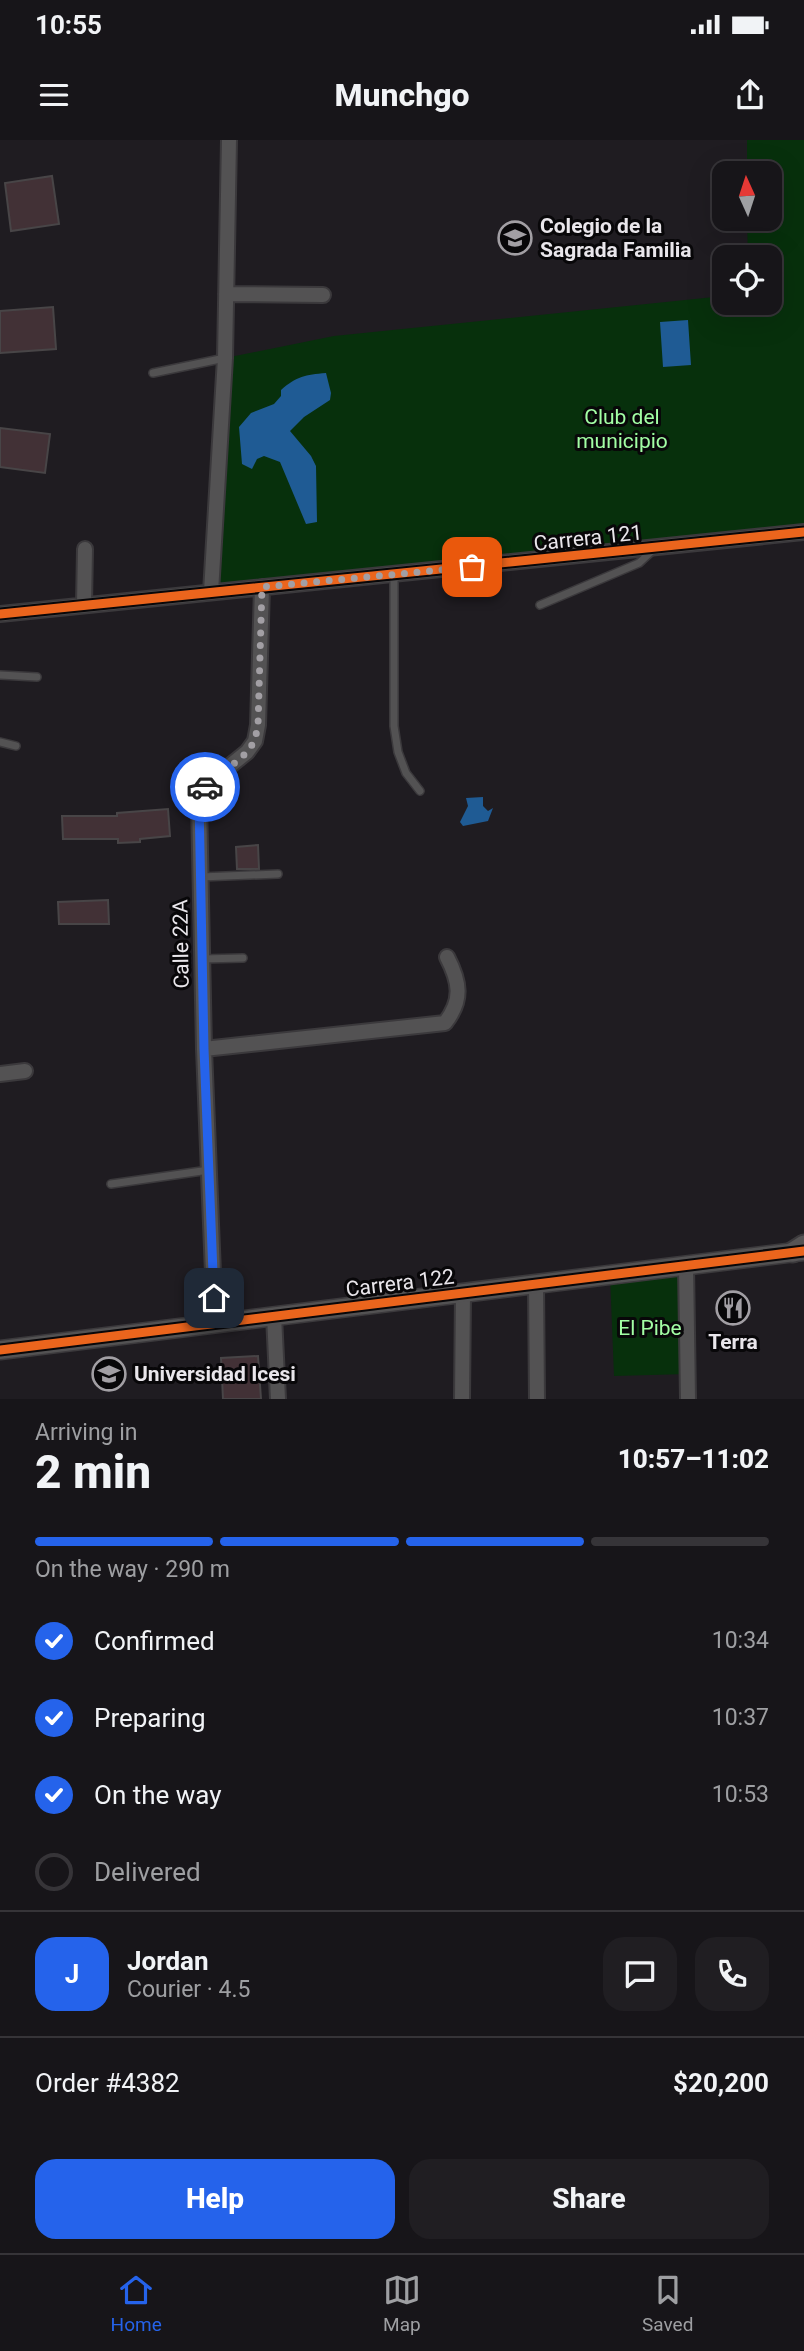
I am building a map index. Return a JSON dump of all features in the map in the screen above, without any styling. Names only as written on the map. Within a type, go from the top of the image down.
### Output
[{"type":"street","points":[[211,592],[225,358],[229,140]]},
{"type":"street","points":[[226,294],[323,295]]},
{"type":"street","name":"Carrera 121","points":[[0,614],[804,533]]},
{"type":"street","points":[[84,605],[85,549]]},
{"type":"street","name":"Calle 22A","points":[[215,1324],[204,1049],[199,801],[205,786],[247,752],[255,741],[258,725],[262,587]]},
{"type":"street","points":[[204,1049],[445,1023],[455,1010],[458,994],[456,975],[447,957]]},
{"type":"street","points":[[0,1074],[25,1071]]},
{"type":"street","name":"Carrera 122","points":[[0,1350],[800,1249]]},
{"type":"street","points":[[686,1265],[688,1399]]},
{"type":"street","points":[[536,1284],[537,1399]]},
{"type":"street","points":[[462,1399],[463,1293]]},
{"type":"street","points":[[274,1316],[278,1399]]},
{"type":"lane","points":[[153,373],[225,358]]},
{"type":"lane","points":[[540,605],[639,563],[654,549]]},
{"type":"lane","points":[[394,575],[394,726],[398,752],[406,773],[421,791]]},
{"type":"lane","points":[[0,675],[37,677]]},
{"type":"lane","points":[[0,742],[16,746]]},
{"type":"lane","points":[[201,877],[278,874]]},
{"type":"lane","points":[[202,959],[243,958]]},
{"type":"lane","points":[[111,1184],[209,1170]]},
{"type":"green space","name":"Club del municipio","points":[[747,140],[804,140],[804,532],[211,592],[225,358],[334,336],[712,297],[712,315],[782,315],[782,245],[748,245],[747,231],[782,231],[782,161],[747,161]]},
{"type":"green space","name":"El Pibe","points":[[686,1265],[688,1374],[614,1376],[610,1275]]},
{"type":"water","points":[[688,320],[691,365],[663,367],[660,322]]},
{"type":"water","points":[[326,373],[330,400],[304,417],[290,431],[316,466],[317,522],[306,524],[280,462],[264,456],[257,459],[252,469],[242,464],[239,427],[251,413],[274,404],[281,396],[281,390],[292,382]]},
{"type":"water","points":[[483,797],[483,806],[488,811],[493,808],[488,821],[463,826],[460,822],[468,806],[466,798]]},
{"type":"building","points":[[52,176],[59,224],[11,231],[5,183]]},
{"type":"building","points":[[53,307],[56,349],[0,353],[0,311]]},
{"type":"building","points":[[0,428],[50,434],[45,473],[0,467]]},
{"type":"building","points":[[168,809],[170,836],[118,843],[118,839],[63,839],[62,816],[117,816],[117,813]]},
{"type":"building","points":[[258,845],[259,869],[237,869],[236,847]]},
{"type":"building","points":[[108,900],[109,924],[59,924],[58,902]]},
{"type":"building","points":[[258,1356],[261,1399],[223,1399],[221,1358]]},
{"type":"cycle path","points":[[0,614],[804,532]]},
{"type":"cycle path","points":[[0,1350],[804,1251]]},
{"type":"way so far","points":[[205,787],[217,774],[247,752],[255,741],[258,725],[262,587],[472,567]]},
{"type":"place","name":"Colegio de la Sagrada Familia","points":[[515,238]]},
{"type":"place","name":"Terra","points":[[733,1308]]},
{"type":"place","name":"Universidad Icesi","points":[[109,1374]]},
{"type":"route","points":[[205,787],[199,801],[204,1049],[214,1298]]}]
